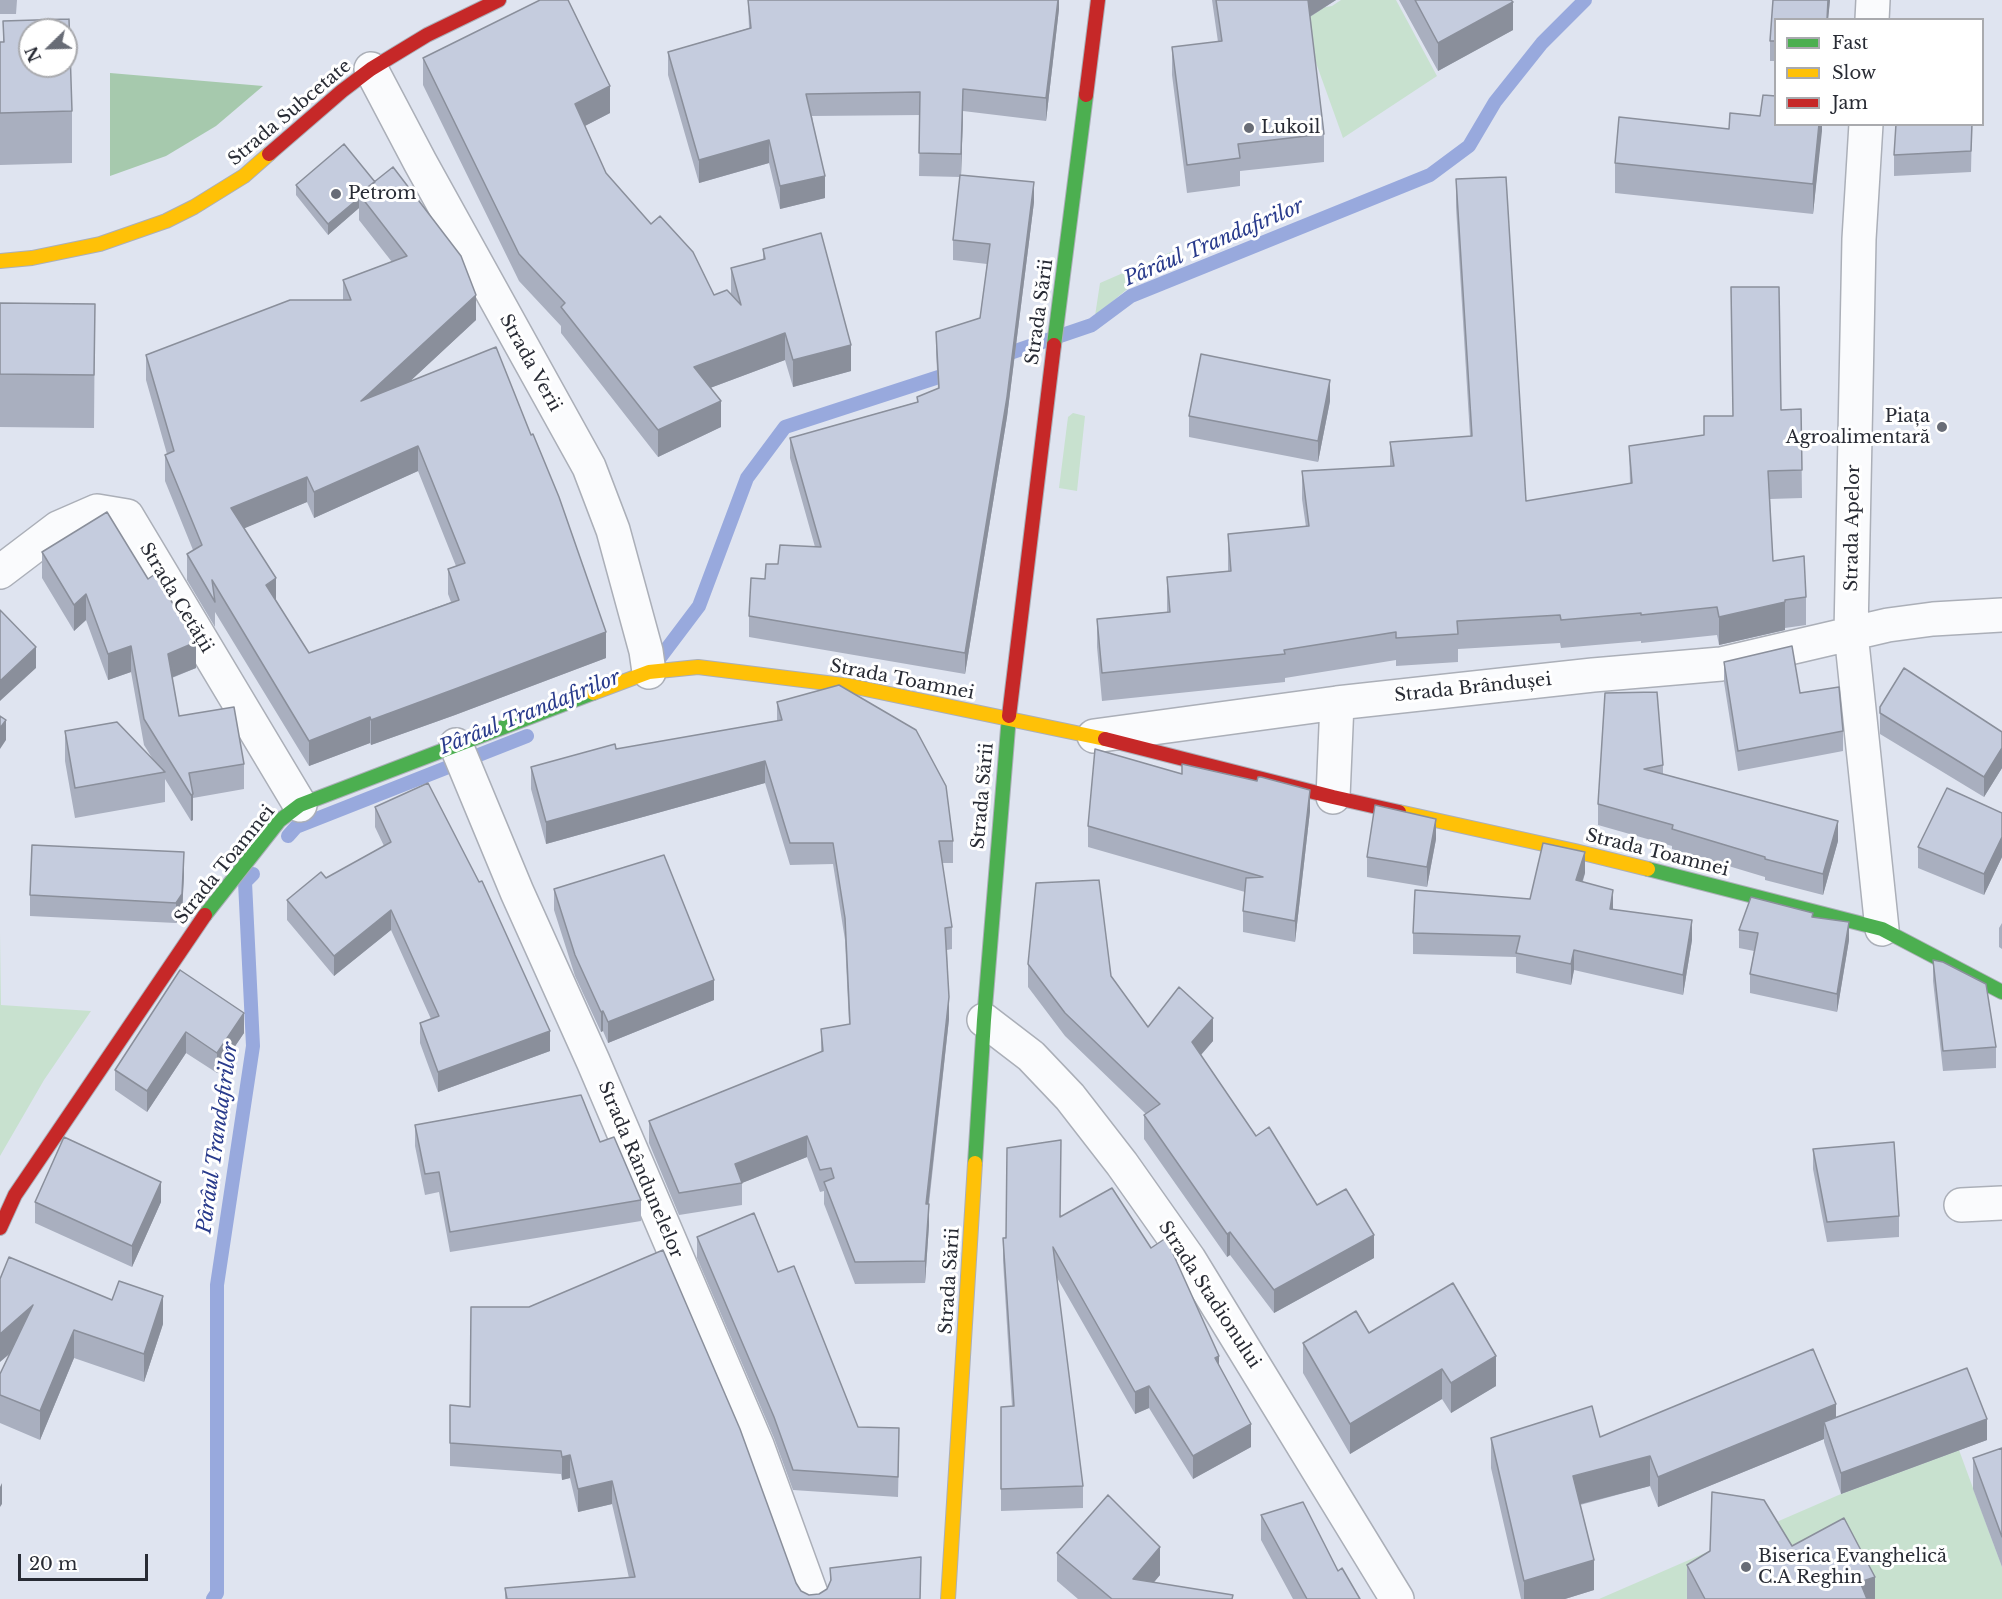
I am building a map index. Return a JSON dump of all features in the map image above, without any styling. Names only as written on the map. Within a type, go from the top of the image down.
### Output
[{"type":"street","name":"Strada Subcetate","points":[[0,261],[32,258],[100,244],[166,221],[231,186],[371,69],[428,35],[499,0]]},
{"type":"street","name":"Strada Sării","points":[[948,1599],[984,1020],[1008,720],[1098,0]]},
{"type":"street","points":[[1872,18],[1873,0]]},
{"type":"street","name":"Strada Verii","points":[[371,69],[425,172],[589,467],[613,530],[646,651],[649,672]]},
{"type":"street","name":"Strada Apelor","points":[[1866,126],[1859,239],[1851,633],[1882,929]]},
{"type":"street","name":"Strada Cetății","points":[[0,572],[58,528],[97,512],[127,516],[300,805]]},
{"type":"street","name":"Strada Brândușei","points":[[1094,736],[1337,703],[1593,675],[1721,664],[1851,633],[1922,621],[2002,615]]},
{"type":"street","name":"Strada Toamnei","points":[[0,1228],[15,1195],[206,914],[279,821],[300,805],[649,672],[698,667],[851,686],[1094,736],[1332,797],[1575,851],[1882,929],[2002,992]]},
{"type":"street","points":[[1332,797],[1337,703]]},
{"type":"street","name":"Strada Rândunelelor","points":[[456,746],[757,1445],[813,1599]]},
{"type":"street","name":"Strada Stadionului","points":[[984,1020],[1031,1056],[1070,1096],[1156,1212],[1189,1259],[1397,1599]]},
{"type":"street","points":[[1960,1205],[2002,1203]]},
{"type":"green space","points":[[1341,0],[1396,0],[1437,76],[1343,138],[1315,60],[1307,10],[1332,6]]},
{"type":"green space","points":[[110,73],[263,86],[216,126],[166,156],[110,176]]},
{"type":"green space","points":[[1178,249],[1183,259],[1144,275],[1095,316],[1100,283]]},
{"type":"green space","points":[[1073,413],[1085,416],[1077,491],[1059,488],[1068,417]]},
{"type":"green space","points":[[0,933],[1,1005],[91,1011],[44,1080],[0,1156]]},
{"type":"green space","points":[[1959,1450],[2002,1567],[2002,1599],[1599,1599],[1841,1494]]},
{"type":"building","points":[[540,0],[568,0],[610,86],[575,104],[606,173],[651,224],[660,216],[693,252],[714,295],[727,290],[741,305],[731,268],[765,259],[763,249],[821,233],[851,345],[793,360],[785,333],[694,367],[721,401],[658,430],[561,307],[565,303],[519,254],[423,58]]},
{"type":"building","points":[[748,0],[1058,0],[1046,98],[963,89],[961,154],[919,153],[920,92],[806,94],[825,176],[780,186],[769,140],[699,160],[668,52],[751,28]]},
{"type":"building","points":[[1216,0],[1308,0],[1324,134],[1238,144],[1240,158],[1187,165],[1172,47],[1222,41]]},
{"type":"building","points":[[1415,0],[1511,0],[1513,2],[1438,43]]},
{"type":"building","points":[[1773,0],[1828,0],[1827,18],[1774,18],[1774,41],[1770,41]]},
{"type":"building","points":[[3,21],[18,21],[18,78],[71,78],[72,111],[0,113],[0,42],[4,42]]},
{"type":"building","points":[[1763,95],[1774,96],[1774,126],[1819,126],[1813,184],[1615,163],[1619,117],[1729,129],[1730,113],[1760,116]]},
{"type":"building","points":[[1896,126],[1972,126],[1971,151],[1894,155]]},
{"type":"building","name":"Petrom","points":[[344,144],[375,182],[328,224],[296,185]]},
{"type":"building","points":[[393,167],[461,256],[476,295],[361,401],[496,347],[531,435],[533,434],[559,497],[606,632],[309,741],[212,580],[215,602],[187,554],[202,545],[165,455],[174,451],[146,355],[290,300],[351,300],[343,280],[407,256],[359,194]],"holes":[[[418,446],[465,563],[448,569],[459,600],[309,653],[266,585],[276,578],[231,508],[307,477],[314,492]]]},
{"type":"building","points":[[960,175],[1034,182],[1007,397],[965,653],[749,616],[751,578],[765,579],[766,564],[778,564],[780,545],[821,547],[790,438],[918,402],[917,397],[939,388],[936,332],[980,318],[990,244],[953,240]]},
{"type":"building","points":[[1506,177],[1526,501],[1632,483],[1629,446],[1704,435],[1704,416],[1733,416],[1731,287],[1779,287],[1781,410],[1801,409],[1802,470],[1768,471],[1773,561],[1804,556],[1806,597],[1719,617],[1717,607],[1561,620],[1560,615],[1457,621],[1458,634],[1396,638],[1396,632],[1284,650],[1285,654],[1102,673],[1097,619],[1170,612],[1167,577],[1231,571],[1228,534],[1309,526],[1302,471],[1394,466],[1390,442],[1472,436],[1456,179]]},
{"type":"building","points":[[0,303],[95,304],[94,375],[0,374]]},
{"type":"building","points":[[1201,354],[1330,380],[1318,441],[1189,416]]},
{"type":"building","points":[[107,512],[148,579],[155,574],[196,642],[168,654],[179,716],[234,707],[244,764],[189,773],[193,794],[191,795],[144,719],[131,646],[108,654],[86,594],[74,605],[42,552]]},
{"type":"building","points":[[0,610],[36,647],[0,681]]},
{"type":"building","points":[[1792,646],[1800,693],[1839,687],[1843,731],[1738,751],[1724,662]]},
{"type":"building","points":[[1904,668],[2002,732],[2002,748],[1984,777],[1880,713],[1880,707]]},
{"type":"building","points":[[839,685],[916,730],[946,786],[953,841],[939,841],[952,927],[945,928],[949,997],[926,1204],[929,1204],[925,1261],[855,1262],[824,1182],[834,1178],[831,1168],[820,1170],[807,1136],[735,1164],[742,1183],[679,1193],[649,1121],[823,1051],[821,1029],[850,1024],[845,918],[833,843],[790,843],[765,761],[546,822],[531,767],[615,744],[616,749],[782,720],[777,702]]},
{"type":"building","points":[[1657,692],[1663,765],[1644,769],[1838,821],[1823,874],[1765,859],[1765,857],[1672,829],[1673,825],[1598,804],[1605,693]]},
{"type":"building","points":[[0,716],[6,720],[0,728]]},
{"type":"building","points":[[117,722],[165,772],[75,788],[65,731]]},
{"type":"building","points":[[1095,749],[1182,774],[1182,764],[1257,781],[1258,777],[1261,777],[1310,790],[1295,921],[1243,911],[1246,878],[1263,877],[1088,826]]},
{"type":"building","points":[[428,783],[479,882],[482,881],[550,1031],[438,1072],[420,1023],[439,1016],[391,910],[334,956],[287,900],[321,872],[326,878],[391,842],[375,807]]},
{"type":"building","points":[[1947,788],[2002,813],[2002,837],[1984,874],[1918,847]]},
{"type":"building","points":[[1375,805],[1436,819],[1427,867],[1367,857]]},
{"type":"building","points":[[1543,843],[1585,852],[1576,880],[1613,890],[1610,909],[1692,920],[1683,975],[1574,950],[1571,964],[1516,953],[1520,936],[1413,933],[1415,890],[1530,899]]},
{"type":"building","points":[[32,845],[184,852],[182,894],[176,903],[30,895]]},
{"type":"building","points":[[664,855],[714,980],[608,1022],[603,1011],[601,1012],[575,955],[554,889]]},
{"type":"building","points":[[1099,880],[1111,976],[1148,1027],[1179,987],[1213,1018],[1192,1042],[1256,1136],[1269,1127],[1317,1205],[1346,1189],[1374,1235],[1274,1290],[1230,1232],[1227,1234],[1144,1115],[1160,1104],[1065,1013],[1028,964],[1036,883]]},
{"type":"building","points":[[1751,897],[1813,913],[1812,917],[1849,922],[1837,994],[1750,974],[1758,933],[1739,930]]},
{"type":"building","points":[[1933,960],[1943,962],[1986,984],[1996,1047],[1943,1051]]},
{"type":"building","points":[[180,970],[244,1013],[217,1053],[186,1032],[147,1091],[115,1070]]},
{"type":"building","points":[[581,1095],[600,1142],[614,1137],[641,1200],[450,1232],[439,1172],[425,1174],[415,1125]]},
{"type":"building","points":[[64,1137],[161,1182],[132,1246],[35,1202]]},
{"type":"building","points":[[1061,1140],[1060,1217],[1112,1188],[1151,1248],[1166,1238],[1219,1356],[1215,1358],[1251,1424],[1193,1456],[1149,1386],[1135,1392],[1053,1247],[1083,1486],[1001,1489],[1001,1407],[1014,1406],[1003,1238],[1006,1238],[1007,1148]]},
{"type":"building","points":[[1894,1142],[1899,1216],[1827,1222],[1813,1149]]},
{"type":"building","points":[[754,1213],[778,1272],[794,1266],[858,1427],[899,1428],[898,1477],[793,1470],[774,1417],[697,1237]]},
{"type":"building","points":[[663,1250],[740,1429],[796,1583],[801,1591],[809,1595],[819,1594],[827,1589],[831,1580],[830,1568],[921,1557],[920,1599],[507,1599],[505,1588],[635,1577],[612,1481],[578,1489],[570,1455],[562,1457],[561,1451],[450,1443],[450,1405],[470,1407],[471,1307],[529,1307]]},
{"type":"building","points":[[9,1257],[112,1300],[119,1281],[163,1296],[144,1354],[74,1330],[40,1411],[0,1395],[0,1374],[33,1305],[0,1334],[0,1279]]},
{"type":"building","points":[[1453,1283],[1496,1356],[1451,1383],[1442,1369],[1350,1424],[1303,1343],[1356,1311],[1369,1333]]},
{"type":"building","points":[[1813,1349],[1836,1404],[1658,1477],[1650,1456],[1573,1476],[1594,1560],[1524,1581],[1491,1438],[1592,1406],[1600,1437]]},
{"type":"building","points":[[1967,1368],[1987,1419],[1841,1473],[1824,1422]]},
{"type":"building","points":[[2002,1448],[2002,1537],[1973,1458]]},
{"type":"building","points":[[1712,1492],[1764,1500],[1792,1546],[1844,1518],[1875,1577],[1860,1582],[1867,1599],[1705,1599],[1687,1565],[1710,1551]]},
{"type":"building","points":[[1108,1495],[1160,1547],[1133,1579],[1233,1595],[1232,1599],[1112,1599],[1057,1553]]},
{"type":"building","points":[[1303,1502],[1338,1571],[1342,1568],[1360,1599],[1307,1599],[1261,1515]]},
{"type":"waterway","name":"Pârâul Trandafirilor","points":[[998,357],[1092,325],[1131,296],[1430,175],[1469,146],[1495,102],[1542,43],[1585,0]]},
{"type":"waterway","name":"Pârâul Trandafirilor","points":[[653,667],[699,606],[747,478],[785,427],[954,372]]},
{"type":"waterway","name":"Pârâul Trandafirilor","points":[[288,836],[296,827],[527,736]]},
{"type":"waterway","name":"Pârâul Trandafirilor","points":[[213,1599],[217,1593],[217,1285],[253,1046],[245,882],[253,874]]},
{"type":"traffic: fast","points":[[1054,345],[1086,95]]},
{"type":"traffic: fast","points":[[205,915],[279,821],[300,805],[593,693]]},
{"type":"traffic: fast","points":[[975,1163],[984,1020],[1009,716]]},
{"type":"traffic: fast","points":[[1648,869],[1882,929],[2002,992]]},
{"type":"traffic: slow","points":[[0,261],[32,258],[100,244],[166,221],[194,207],[244,176],[269,154]]},
{"type":"traffic: slow","points":[[593,693],[649,672],[698,667],[851,686],[1105,739]]},
{"type":"traffic: slow","points":[[1399,812],[1648,869]]},
{"type":"traffic: slow","points":[[948,1599],[975,1163]]},
{"type":"traffic: jam","points":[[269,154],[371,69],[427,35],[499,0]]},
{"type":"traffic: jam","points":[[1086,95],[1098,0]]},
{"type":"traffic: jam","points":[[1009,716],[1054,345]]},
{"type":"traffic: jam","points":[[1105,739],[1399,812]]},
{"type":"traffic: jam","points":[[0,1228],[15,1195],[205,915]]},
{"type":"place","name":"Lukoil","points":[[1249,128]]},
{"type":"place","name":"Petrom","points":[[336,194]]},
{"type":"place","name":"Piața Agroalimentară","points":[[1942,427]]},
{"type":"place","name":"Biserica Evanghelică C.A Reghin","points":[[1746,1567]]}]
